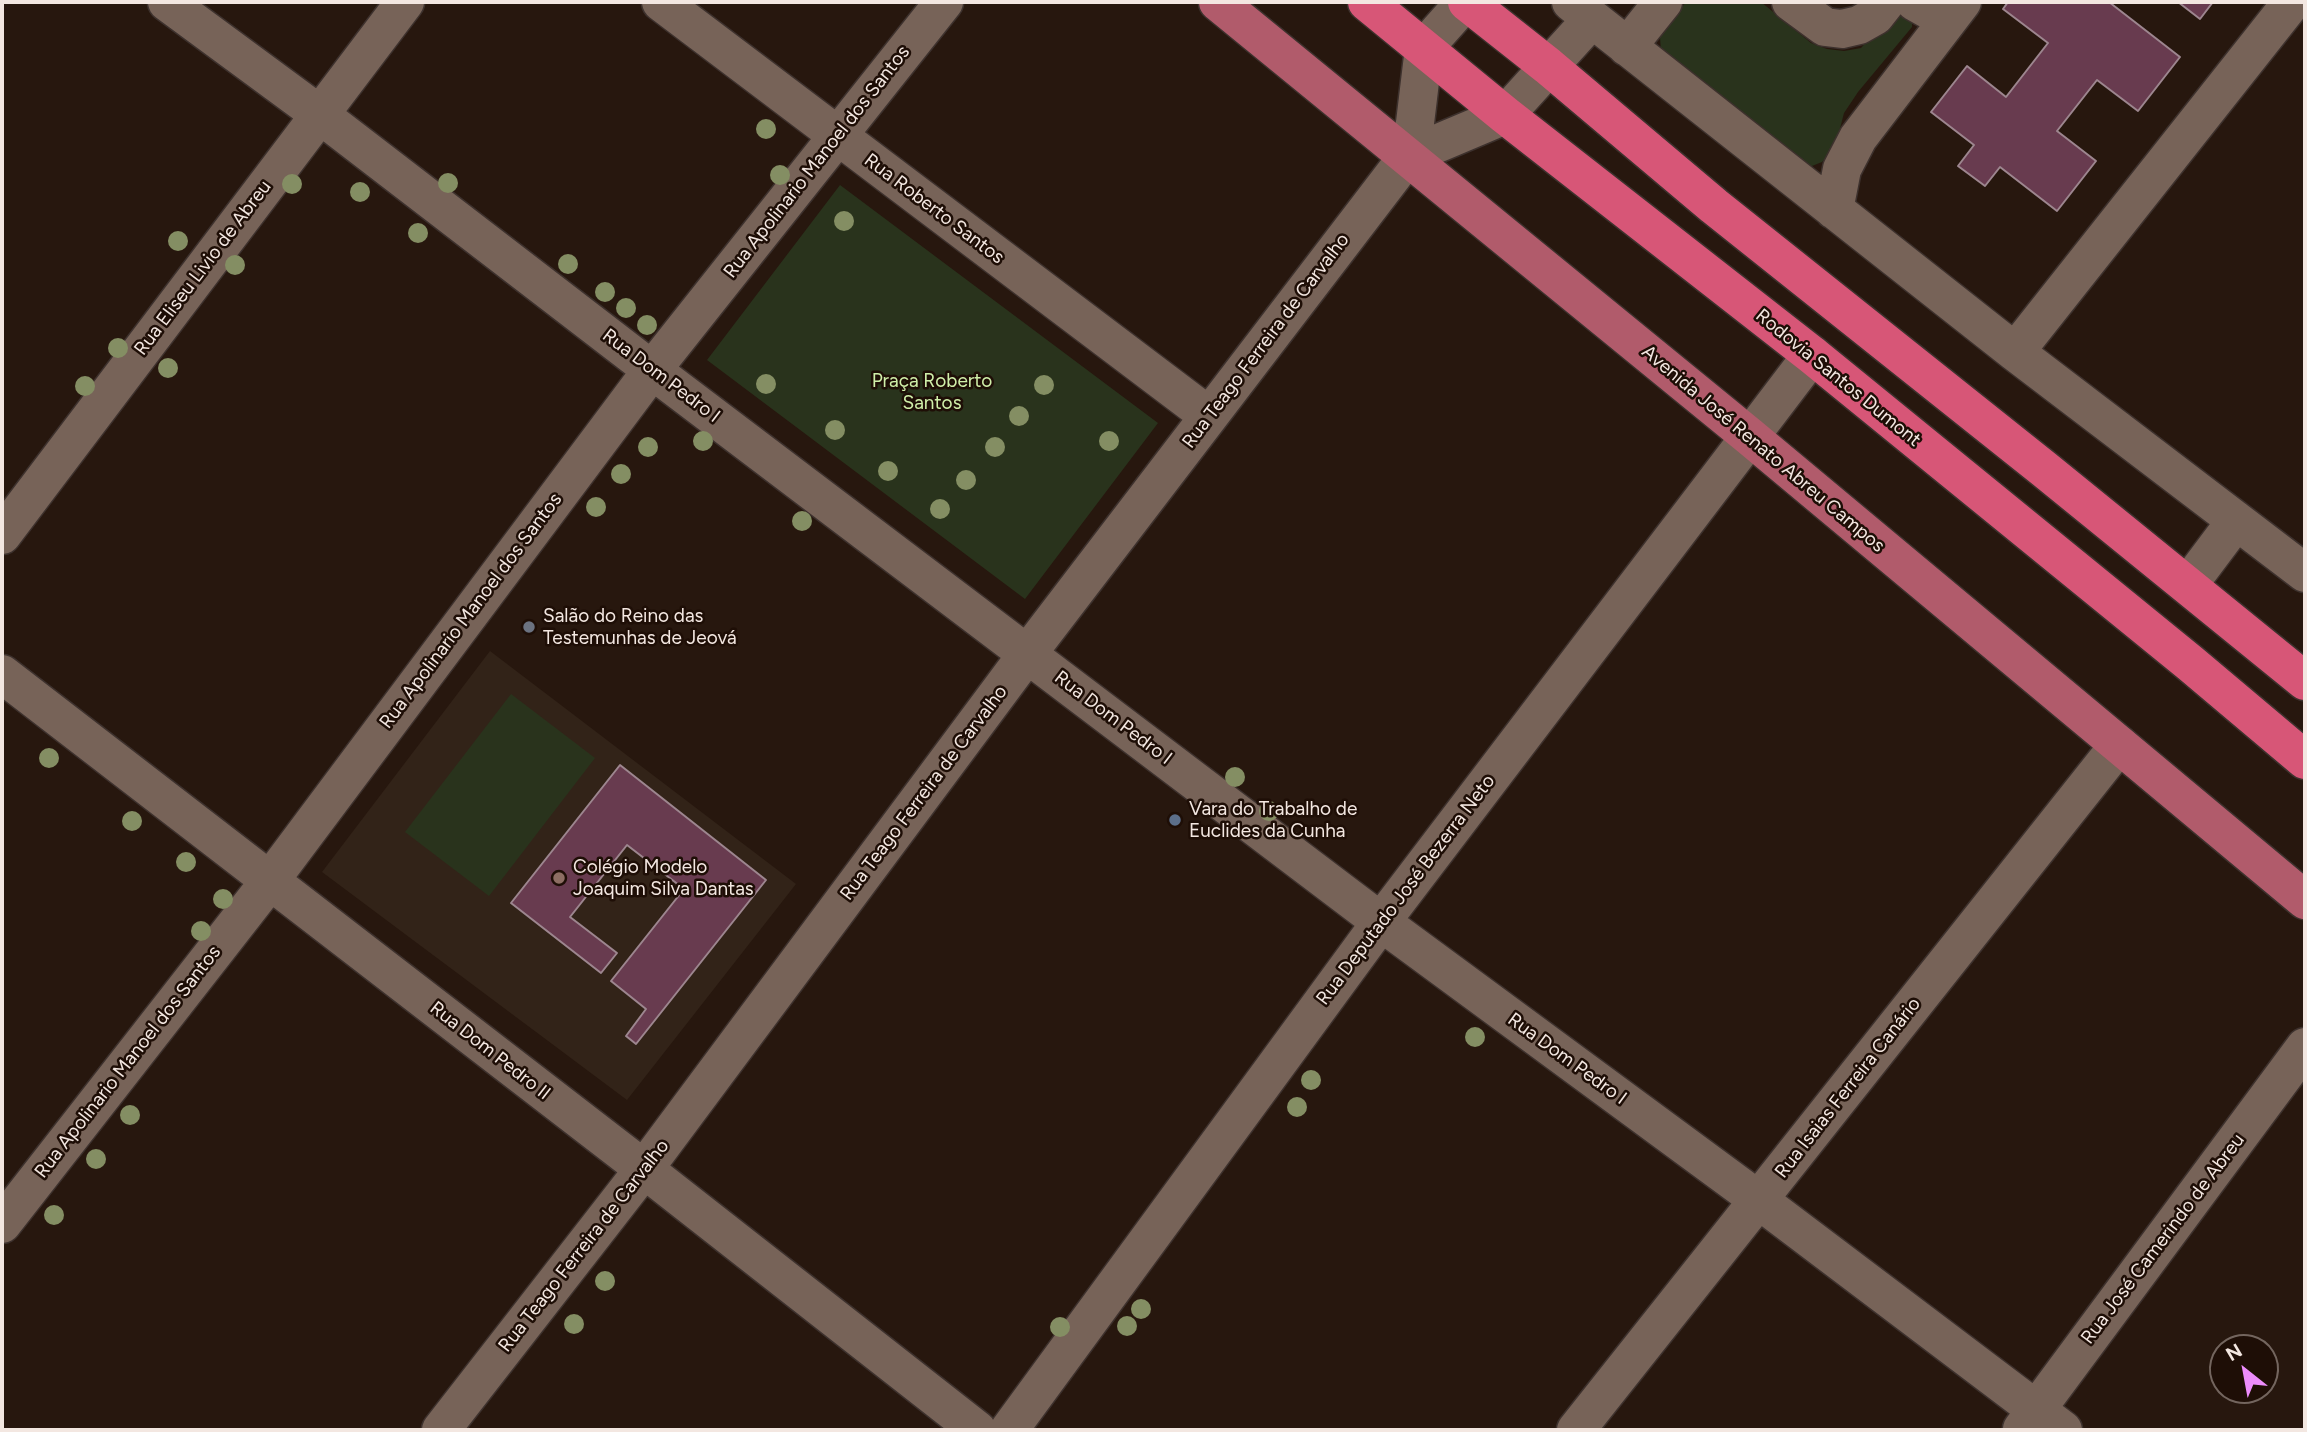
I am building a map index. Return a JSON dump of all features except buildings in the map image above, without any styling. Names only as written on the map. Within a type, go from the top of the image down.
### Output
[{"type":"highway","name":"Rodovia Santos Dumont","points":[[1367,2],[1505,115],[1812,355],[2180,654],[2305,760]]},
{"type":"highway","points":[[1466,2],[1548,66],[1714,206],[2305,681]]},
{"type":"main road","name":"Avenida José Renato Abreu Campos","points":[[1217,2],[1749,436],[2305,900]]},
{"type":"street","name":"Rua Dom Pedro I","points":[[167,2],[319,114],[652,370],[1381,922],[1759,1201],[2040,1423]]},
{"type":"street","name":"Rua Eliseu Livio de Abreu","points":[[2,535],[405,2]]},
{"type":"street","name":"Rua Roberto Santos","points":[[661,2],[1209,416]]},
{"type":"street","name":"Rua Apolinario Manoel dos Santos","points":[[2,1224],[269,882],[652,370],[944,2]]},
{"type":"street","points":[[1408,156],[1424,48],[1466,2]]},
{"type":"street","points":[[1627,47],[1663,2]]},
{"type":"street","points":[[1791,2],[1825,27],[1842,29],[1860,25],[1875,16],[1886,2]]},
{"type":"street","points":[[1834,210],[1842,169],[1858,138],[1941,8]]},
{"type":"street","points":[[1408,156],[1505,115],[1548,66],[1581,11],[2015,352],[2305,573]]},
{"type":"street","points":[[2015,352],[2293,16]]},
{"type":"street","name":"Rua Teago Ferreira de Carvalho","points":[[441,1430],[644,1169],[1028,653],[1408,156]]},
{"type":"street","name":"Rua Deputado José Bezerra Neto","points":[[1010,1430],[1381,922],[1812,355]]},
{"type":"street","points":[[2188,585],[2236,521]]},
{"type":"street","name":"Rua Dom Pedro II","points":[[2,674],[644,1169],[977,1430]]},
{"type":"street","name":"Rua Isaias Ferreira Canário","points":[[1576,1430],[2119,745]]},
{"type":"street","name":"Rua José Camerindo de Abreu","points":[[2040,1423],[2305,1047]]},
{"type":"shaded area","name":"Colégio Modelo Joaquim Silva Dantas","points":[[490,651],[796,884],[627,1100],[322,872]]},
{"type":"green space","points":[[1686,2],[1761,2],[1811,43],[1844,51],[1861,48],[1893,12],[1898,11],[1912,22],[1912,27],[1844,113],[1836,144],[1830,154],[1822,162],[1801,166],[1661,51],[1660,37],[1663,31]]},
{"type":"green space","name":"Praça Roberto Santos","points":[[840,185],[1158,423],[1025,599],[707,360]]},
{"type":"green space","points":[[511,694],[595,758],[489,896],[405,832]]},
{"type":"place","name":"Salão do Reino das Testemunhas de Jeová","points":[[529,627]]},
{"type":"place","name":"Vara do Trabalho de Euclides da Cunha","points":[[1175,820]]},
{"type":"place","name":"Colégio Modelo Joaquim Silva Dantas","points":[[559,878]]}]
